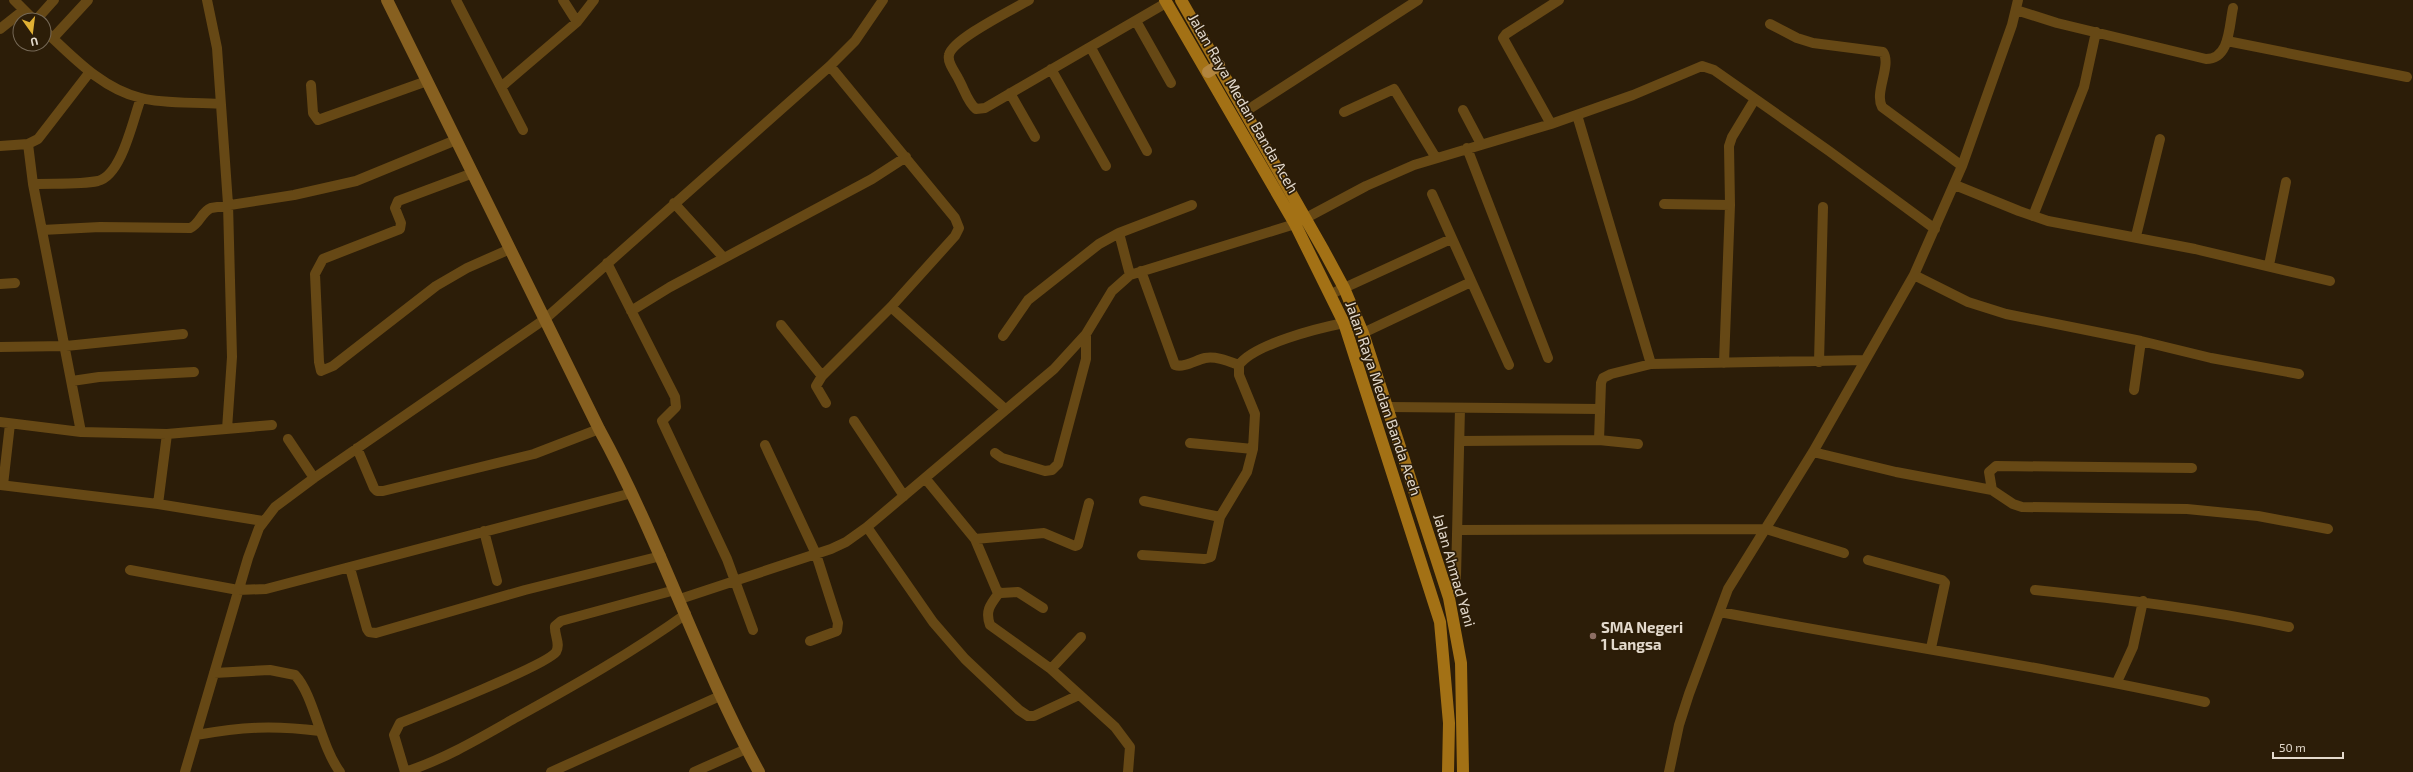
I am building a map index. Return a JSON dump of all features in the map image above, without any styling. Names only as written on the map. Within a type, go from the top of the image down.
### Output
[{"type":"highway","points":[[1208,72],[1219,65]]},
{"type":"main road","points":[[387,0],[632,493],[678,594],[720,696],[758,772]]},
{"type":"main road","name":"Jalan Ahmad Yani","points":[[1181,0],[1246,111],[1301,221],[1344,288],[1363,333],[1449,598],[1461,663],[1463,772]]},
{"type":"main road","name":"Jalan Raya Medan Banda Aceh","points":[[1166,1],[1208,72],[1301,221],[1344,323],[1434,598],[1440,622],[1445,659],[1449,723],[1448,772]]},
{"type":"street","points":[[0,29],[24,10],[14,0]]},
{"type":"street","points":[[43,12],[54,0]]},
{"type":"street","points":[[88,0],[52,38],[89,73],[141,98],[220,104]]},
{"type":"street","points":[[207,0],[217,48],[228,204],[232,357],[227,429]]},
{"type":"street","points":[[456,0],[523,130]]},
{"type":"street","points":[[563,0],[577,22]]},
{"type":"street","points":[[501,87],[577,22],[594,0]]},
{"type":"street","points":[[184,772],[253,543],[263,521],[275,507],[357,448],[545,319],[830,66],[863,31],[883,0]]},
{"type":"street","points":[[1029,0],[954,45],[949,55],[970,101],[976,109],[985,108],[1136,21],[1166,1]]},
{"type":"street","points":[[1246,111],[1418,0]]},
{"type":"street","points":[[1551,124],[1503,38],[1506,34],[1559,0]]},
{"type":"street","points":[[1670,772],[1679,725],[1720,612],[1740,567],[1766,529],[1813,452],[1914,275],[1955,185],[2016,10],[2018,0]]},
{"type":"street","points":[[2016,10],[2096,32],[2206,59],[2220,56],[2227,41],[2233,8]]},
{"type":"street","points":[[1136,21],[1171,83]]},
{"type":"street","points":[[1770,24],[1797,38],[1813,43],[1883,52],[1885,59],[1880,98],[1882,106],[1962,166]]},
{"type":"street","points":[[2034,216],[2084,88],[2096,32]]},
{"type":"street","points":[[2227,41],[2407,77]]},
{"type":"street","points":[[1090,48],[1147,151]]},
{"type":"street","points":[[826,403],[816,386],[822,376],[891,307],[955,236],[959,228],[956,218],[830,66]]},
{"type":"street","points":[[686,614],[586,678],[531,710],[445,757],[405,772],[394,735],[400,723],[520,672],[554,654],[558,644],[555,626],[560,621],[735,580],[816,554],[846,542],[867,527],[1054,369],[1086,334],[1112,291],[1130,275],[1301,221],[1385,177],[1436,158],[1551,124],[1633,95],[1702,66],[1714,70],[1935,229]]},
{"type":"street","points":[[1051,69],[1106,166]]},
{"type":"street","points":[[0,146],[28,144],[38,139],[89,73]]},
{"type":"street","points":[[311,85],[313,113],[318,120],[428,81]]},
{"type":"street","points":[[1344,112],[1394,89],[1436,158]]},
{"type":"street","points":[[1010,93],[1035,137]]},
{"type":"street","points":[[33,184],[98,181],[108,176],[118,161],[141,98]]},
{"type":"street","points":[[1724,363],[1730,205],[1729,146],[1732,136],[1755,99]]},
{"type":"street","points":[[1463,110],[1481,144]]},
{"type":"street","points":[[1577,115],[1651,364]]},
{"type":"street","points":[[42,230],[100,227],[187,228],[196,225],[207,209],[228,204],[294,195],[356,182],[456,140]]},
{"type":"street","points":[[2136,236],[2160,140]]},
{"type":"street","points":[[28,144],[33,184],[66,346],[81,432]]},
{"type":"street","points":[[1467,148],[1548,358]]},
{"type":"street","points":[[631,311],[670,287],[872,179],[906,157]]},
{"type":"street","points":[[473,173],[398,201],[395,208],[401,223],[400,229],[323,259],[315,274],[319,362],[321,371],[333,366],[390,320],[447,279],[510,249]]},
{"type":"street","points":[[2269,265],[2286,182]]},
{"type":"street","points":[[1955,185],[2034,216],[2107,233],[2136,236],[2269,265],[2330,281]]},
{"type":"street","points":[[1432,194],[1508,365]]},
{"type":"street","points":[[674,203],[724,258]]},
{"type":"street","points":[[1664,204],[1730,205]]},
{"type":"street","points":[[1003,336],[1028,300],[1093,248],[1119,233],[1192,205]]},
{"type":"street","points":[[1819,362],[1823,207]]},
{"type":"street","points":[[1119,233],[1130,275]]},
{"type":"street","points":[[1331,294],[1451,239]]},
{"type":"street","points":[[607,263],[677,404],[663,418],[663,424],[735,580],[753,630]]},
{"type":"street","points":[[1141,271],[1175,365],[1180,366],[1206,358],[1218,358],[1239,364]]},
{"type":"street","points":[[1914,275],[1968,302],[2006,314],[2141,341],[2211,358],[2299,374]]},
{"type":"street","points":[[1363,333],[1471,282]]},
{"type":"street","points":[[0,284],[15,283]]},
{"type":"street","points":[[891,307],[1005,409]]},
{"type":"street","points":[[1142,555],[1209,558],[1213,555],[1220,517],[1247,472],[1253,449],[1254,414],[1239,375],[1239,364],[1247,356],[1302,333],[1344,323]]},
{"type":"street","points":[[781,325],[822,376]]},
{"type":"street","points":[[0,347],[66,346],[183,334]]},
{"type":"street","points":[[995,453],[1002,458],[1045,471],[1052,470],[1058,464],[1086,359],[1086,334]]},
{"type":"street","points":[[2134,390],[2141,341]]},
{"type":"street","points":[[1599,440],[1600,389],[1603,378],[1611,374],[1651,364],[1865,360]]},
{"type":"street","points":[[72,381],[99,377],[194,372]]},
{"type":"street","points":[[1388,407],[1599,409]]},
{"type":"street","points":[[1449,598],[1456,577],[1460,408]]},
{"type":"street","points":[[854,421],[904,496]]},
{"type":"street","points":[[263,521],[158,504],[1,485],[5,423],[81,432],[167,434],[272,425]]},
{"type":"street","points":[[357,448],[374,488],[377,491],[383,491],[534,454],[599,429]]},
{"type":"street","points":[[158,504],[167,434]]},
{"type":"street","points":[[288,439],[314,478]]},
{"type":"street","points":[[1460,441],[1599,440],[1638,444]]},
{"type":"street","points":[[1190,444],[1253,449]]},
{"type":"street","points":[[765,445],[816,554],[838,626],[837,631],[833,634],[810,641]]},
{"type":"street","points":[[1813,452],[1910,475],[1992,490],[2012,504],[2022,507],[2187,509],[2258,516],[2328,529]]},
{"type":"street","points":[[1992,490],[1990,472],[1996,466],[2192,468]]},
{"type":"street","points":[[925,478],[975,539],[999,593]]},
{"type":"street","points":[[130,570],[238,590],[266,589],[632,493]]},
{"type":"street","points":[[1144,501],[1220,517]]},
{"type":"street","points":[[975,539],[1044,533],[1075,546],[1078,545],[1089,503]]},
{"type":"street","points":[[867,527],[933,622],[965,659],[1019,710],[1028,716],[1034,716],[1079,695]]},
{"type":"street","points":[[1457,530],[1766,529],[1844,553]]},
{"type":"street","points":[[484,531],[497,581]]},
{"type":"street","points":[[350,568],[367,629],[376,633],[525,590],[661,556]]},
{"type":"street","points":[[1868,560],[1945,582],[1931,648]]},
{"type":"street","points":[[2035,590],[2142,601],[2240,617],[2289,627]]},
{"type":"street","points":[[1043,608],[1018,592],[999,593],[988,606],[986,615],[990,625],[1051,669],[1115,727],[1127,743],[1130,754],[1128,772]]},
{"type":"street","points":[[2117,682],[2133,647],[2142,601]]},
{"type":"street","points":[[1720,612],[2117,682],[2205,702]]},
{"type":"street","points":[[1051,669],[1081,637]]},
{"type":"street","points":[[214,673],[270,670],[295,674],[303,686],[327,750],[340,772]]},
{"type":"street","points":[[551,772],[720,696]]},
{"type":"street","points":[[196,735],[240,727],[266,726],[320,731]]},
{"type":"street","points":[[694,772],[746,749]]},
{"type":"place","name":"SMA Negeri 1 Langsa","points":[[1593,636]]}]
